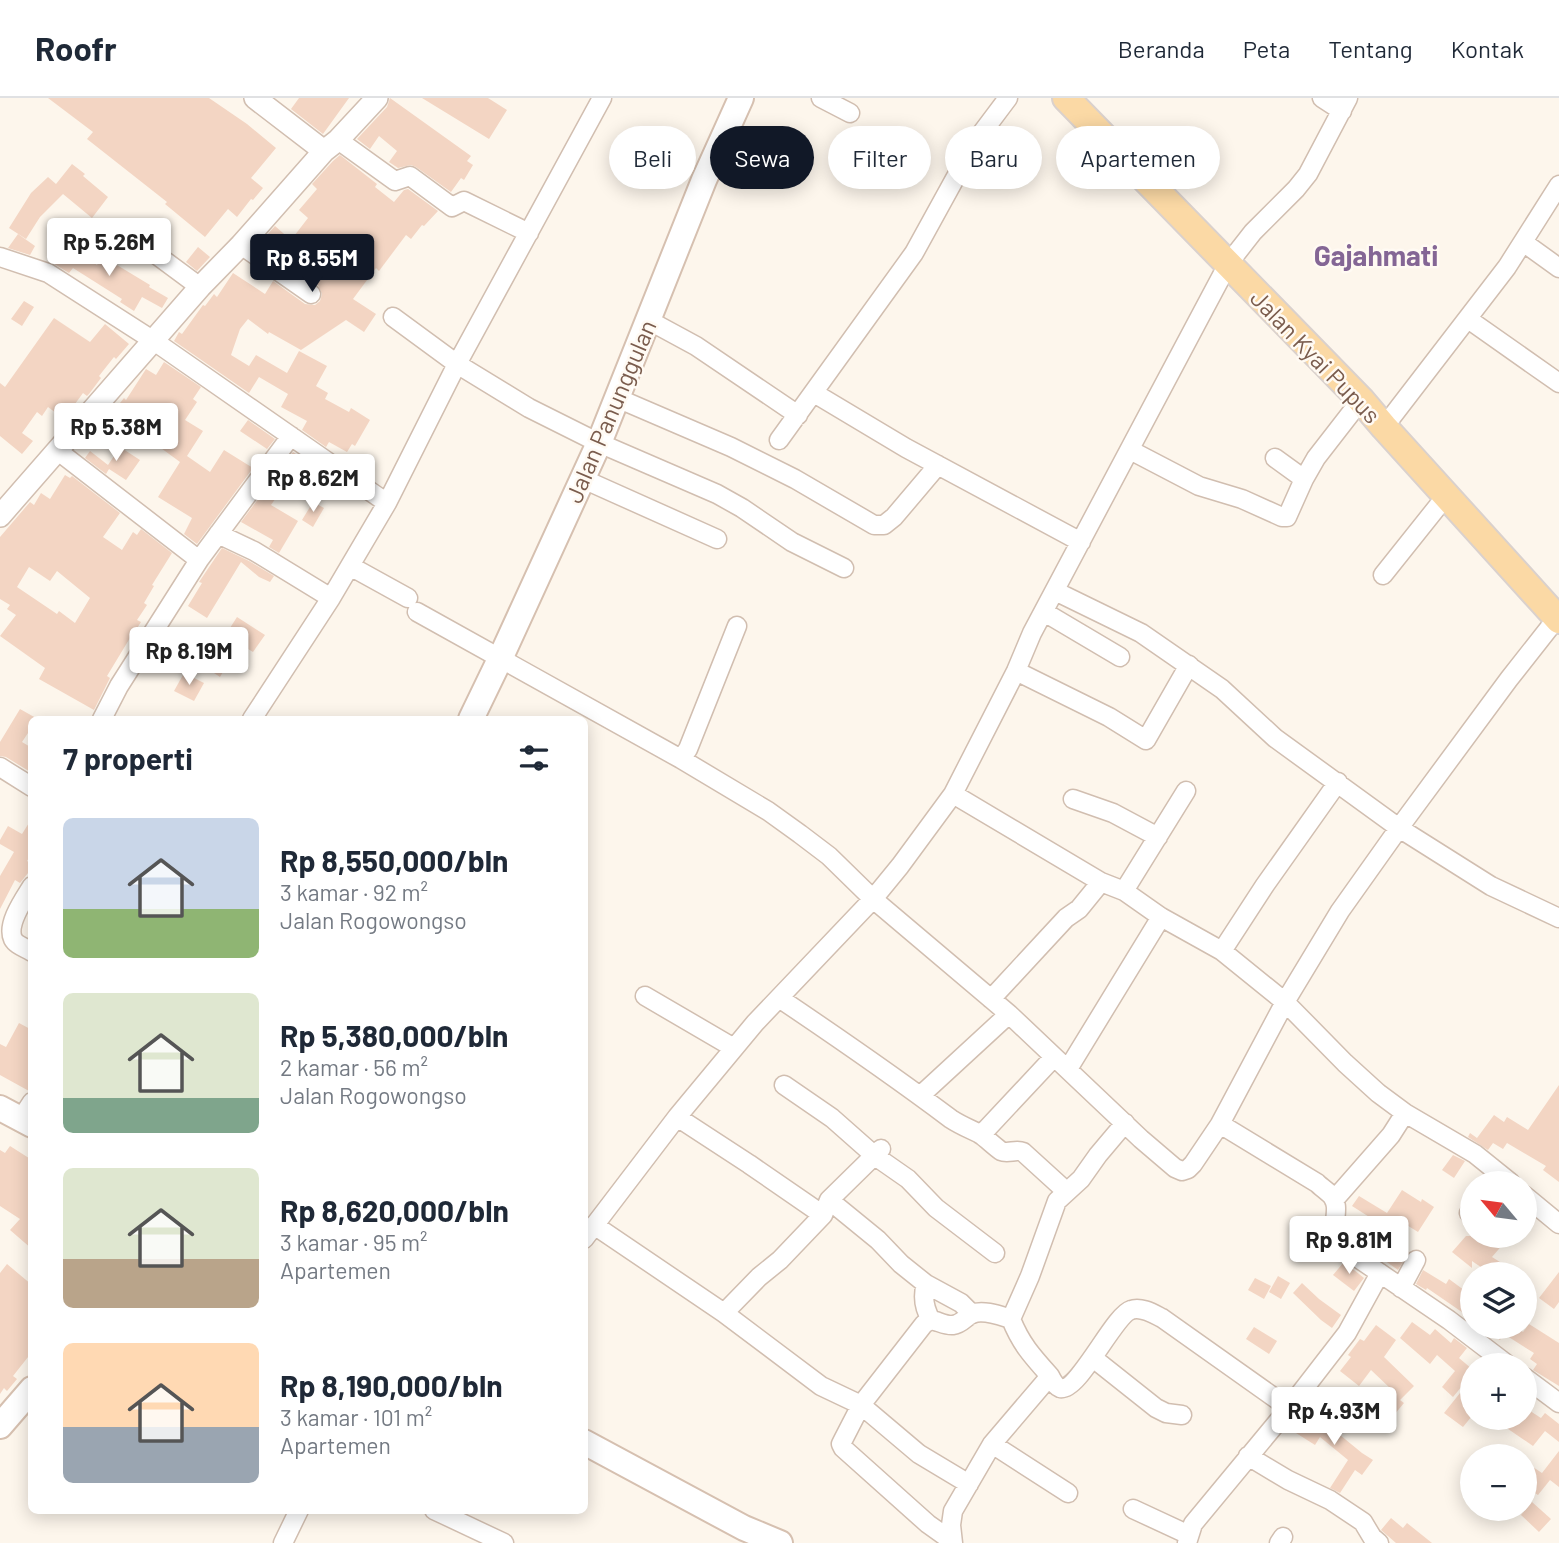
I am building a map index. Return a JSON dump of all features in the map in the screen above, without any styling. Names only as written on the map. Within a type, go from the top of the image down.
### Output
[{"type":"main road","name":"Jalan Panunggulan","points":[[472,716],[599,443],[704,180],[741,98]]},
{"type":"main road","name":"Jalan Kyai Pupus","points":[[1066,98],[1361,400],[1558,619]]},
{"type":"main road","points":[[0,1426],[28,1394]]},
{"type":"main road","points":[[588,1444],[766,1540]]},
{"type":"street","points":[[0,516],[200,287],[377,98]]},
{"type":"street","points":[[254,716],[331,598],[387,503],[457,364],[603,98]]},
{"type":"street","points":[[821,98],[850,113]]},
{"type":"street","points":[[779,440],[914,253],[975,144],[1008,98]]},
{"type":"street","points":[[969,1484],[919,1454],[861,1405],[821,1386],[724,1313],[589,1232],[734,1048],[873,899],[953,794],[1044,612],[1228,264],[1252,232],[1308,174],[1345,105],[1322,98]]},
{"type":"street","points":[[257,99],[331,146],[395,181],[410,176],[452,207],[464,201],[529,233]]},
{"type":"street","points":[[1384,427],[1507,267],[1559,185]]},
{"type":"street","points":[[122,230],[200,287]]},
{"type":"street","points":[[1523,242],[1559,268]]},
{"type":"street","points":[[241,245],[312,294]]},
{"type":"street","points":[[0,257],[48,273],[154,341],[387,503]]},
{"type":"street","points":[[393,317],[457,364],[530,408],[599,443],[717,494],[792,542],[844,568]]},
{"type":"street","points":[[1468,319],[1559,383]]},
{"type":"street","points":[[648,320],[696,346],[798,415]]},
{"type":"street","points":[[814,393],[938,465],[1081,542]]},
{"type":"street","points":[[617,398],[742,452],[874,525],[884,525],[894,517],[938,465]]},
{"type":"street","points":[[1130,450],[1199,486],[1287,517],[1316,457],[1361,400]]},
{"type":"street","points":[[104,716],[119,686],[199,560],[290,436]]},
{"type":"street","points":[[58,450],[199,560]]},
{"type":"street","points":[[1275,458],[1304,479]]},
{"type":"street","points":[[583,479],[717,539]]},
{"type":"street","points":[[1383,575],[1446,496]]},
{"type":"street","points":[[218,534],[254,551],[331,598]]},
{"type":"street","points":[[350,566],[500,659],[681,759],[768,811],[800,834],[829,856],[873,899],[1009,1014],[1125,1123],[1175,1168],[1182,1171],[1193,1164],[1220,1124],[1285,1002],[1340,911],[1509,679],[1558,619]]},
{"type":"street","points":[[1055,591],[1141,633],[1189,665],[1222,689],[1275,737],[1399,828],[1491,886],[1559,918]]},
{"type":"street","points":[[1044,612],[1121,657]]},
{"type":"street","points":[[681,759],[688,749],[737,626]]},
{"type":"street","points":[[1016,671],[1109,717],[1146,740],[1189,665]]},
{"type":"street","points":[[0,767],[28,784]]},
{"type":"street","points":[[1222,951],[1338,782]]},
{"type":"street","points":[[1124,891],[1186,791]]},
{"type":"street","points":[[953,794],[1101,882],[1124,891],[1161,917],[1222,951],[1285,1002],[1370,1086],[1405,1113],[1475,1154],[1492,1171]]},
{"type":"street","points":[[1073,799],[1113,813],[1158,837]]},
{"type":"street","points":[[991,999],[1066,918],[1079,909],[1101,882]]},
{"type":"street","points":[[28,890],[7,913],[15,942],[28,950]]},
{"type":"street","points":[[981,1135],[1061,1063],[1161,917]]},
{"type":"street","points":[[645,996],[734,1048]]},
{"type":"street","points":[[779,998],[1004,1153],[1018,1150],[1023,1152],[1067,1192]]},
{"type":"street","points":[[921,1095],[1009,1014]]},
{"type":"street","points":[[784,1085],[878,1153],[936,1208],[995,1253]]},
{"type":"street","points":[[1334,1200],[1391,1135],[1405,1113]]},
{"type":"street","points":[[677,1117],[749,1164],[878,1240],[901,1264],[926,1283],[961,1303],[972,1314]]},
{"type":"street","points":[[1125,1123],[1084,1175],[1057,1201],[1012,1319],[1018,1337],[1057,1387],[1062,1388],[1093,1358],[1122,1317],[1130,1310],[1139,1309],[1163,1318],[1289,1408]]},
{"type":"street","points":[[1220,1124],[1317,1183],[1332,1195],[1336,1206],[1335,1229],[1346,1250],[1449,1320],[1492,1353]]},
{"type":"street","points":[[724,1313],[780,1260],[878,1153]]},
{"type":"street","points":[[1537,1206],[1559,1224]]},
{"type":"street","points":[[1401,1288],[1416,1260]]},
{"type":"street","points":[[1133,1509],[1188,1539],[1193,1524],[1347,1333],[1380,1273]]},
{"type":"street","points":[[926,1283],[923,1299],[931,1320],[954,1325],[972,1314],[984,1313],[1012,1319]]},
{"type":"street","points":[[931,1320],[920,1329],[861,1405],[845,1434],[842,1446],[928,1524],[953,1542]]},
{"type":"street","points":[[1093,1358],[1156,1408],[1166,1413],[1182,1415]]},
{"type":"street","points":[[953,1542],[953,1511],[992,1444],[1050,1376]]},
{"type":"street","points":[[1537,1387],[1559,1403]]},
{"type":"street","points":[[992,1444],[1068,1493]]},
{"type":"street","points":[[1248,1455],[1288,1480],[1330,1500],[1363,1522],[1379,1543]]},
{"type":"street","points":[[283,1543],[297,1514]]},
{"type":"street","points":[[442,1514],[504,1543]]},
{"type":"building","points":[[48,98],[209,98],[276,148],[251,178],[263,188],[237,217],[228,209],[205,237],[165,204],[167,202],[87,139],[93,132]]},
{"type":"building","points":[[299,98],[349,98],[323,134],[291,109]]},
{"type":"building","points":[[390,98],[471,156],[467,161],[473,165],[464,180],[461,178],[451,192],[416,167],[411,165],[398,168],[389,162],[397,151],[379,136],[370,149],[357,139],[387,107]]},
{"type":"building","points":[[422,98],[488,98],[507,110],[489,139]]},
{"type":"building","points":[[340,155],[377,184],[375,187],[394,202],[408,189],[438,211],[411,239],[406,235],[379,271],[376,268],[353,299],[376,314],[364,332],[346,320],[301,350],[269,332],[268,334],[248,319],[240,329],[231,355],[249,366],[256,355],[287,373],[299,351],[327,366],[316,386],[328,393],[325,399],[349,412],[351,408],[370,420],[355,446],[352,444],[347,452],[329,442],[326,447],[302,430],[307,421],[281,407],[288,394],[259,377],[249,393],[174,341],[203,305],[205,306],[214,294],[217,297],[233,273],[265,294],[273,281],[305,304],[315,305],[320,301],[322,294],[318,285],[259,244],[275,226],[291,240],[308,218],[299,210],[317,189],[312,184]]},
{"type":"building","points":[[72,164],[108,197],[92,218],[63,194],[40,217],[26,239],[9,228],[31,193],[48,177],[56,184]]},
{"type":"building","points":[[18,234],[35,246],[30,255],[8,248]]},
{"type":"building","points":[[65,242],[97,265],[102,256],[150,285],[149,287],[168,298],[162,308],[142,297],[134,311],[120,302],[122,299],[73,268],[69,273],[51,262]]},
{"type":"building","points":[[198,247],[210,257],[197,271],[186,262]]},
{"type":"building","points":[[24,301],[34,307],[22,326],[11,319]]},
{"type":"building","points":[[54,318],[90,342],[105,324],[129,344],[116,359],[114,357],[89,394],[87,396],[83,393],[64,419],[48,407],[42,416],[37,412],[22,433],[33,441],[22,454],[0,436],[0,383],[5,387]]},
{"type":"building","points":[[164,362],[201,387],[193,399],[197,402],[185,420],[203,431],[187,456],[210,472],[224,450],[253,468],[197,544],[184,534],[192,518],[158,497],[180,462],[139,432],[131,443],[104,423],[124,398],[126,400],[146,369],[156,375]]},
{"type":"building","points":[[248,420],[275,439],[267,449],[240,431]]},
{"type":"building","points":[[120,447],[140,460],[126,480],[109,469],[106,474],[85,458],[90,451],[108,465]]},
{"type":"building","points":[[293,452],[318,469],[309,483],[291,473],[271,505],[298,521],[279,553],[269,547],[273,540],[241,522]]},
{"type":"building","points":[[65,475],[70,478],[72,476],[120,513],[103,537],[122,550],[133,532],[137,535],[141,529],[172,553],[152,585],[154,586],[144,603],[147,605],[137,620],[141,622],[107,676],[110,678],[94,710],[39,679],[45,668],[0,636],[16,615],[7,609],[10,605],[0,599],[0,537],[30,502],[34,505],[41,493],[50,499]],"holes":[[[29,567],[50,581],[57,571],[90,598],[75,623],[17,587]]]},
{"type":"building","points":[[313,502],[324,508],[313,527],[302,520]]},
{"type":"building","points":[[222,548],[274,576],[270,582],[259,577],[241,562],[207,618],[188,606],[202,583],[199,582]]},
{"type":"building","points":[[237,617],[265,635],[253,652],[248,649],[235,670],[227,665],[220,677],[205,667]]},
{"type":"building","points":[[184,673],[204,683],[194,701],[174,691]]},
{"type":"building","points":[[20,709],[32,716],[28,716],[28,733],[22,742],[28,746],[28,771],[0,756],[0,742]]},
{"type":"building","points":[[28,824],[28,873],[20,883],[15,880],[0,909],[0,876],[14,852],[0,844],[0,840],[8,826],[22,834]]},
{"type":"building","points":[[19,1023],[28,1028],[28,1090],[0,1075],[0,1044],[6,1047]]},
{"type":"building","points":[[1559,1085],[1559,1182],[1543,1170],[1546,1166],[1507,1143],[1503,1149],[1493,1143],[1488,1150],[1468,1137],[1470,1133],[1477,1138],[1494,1115],[1504,1122],[1507,1117],[1528,1130]]},
{"type":"building","points":[[10,1146],[28,1157],[28,1246],[10,1230],[20,1219],[0,1206],[0,1150],[5,1153]]},
{"type":"building","points":[[1453,1155],[1465,1161],[1454,1178],[1442,1170]]},
{"type":"building","points":[[1402,1190],[1434,1207],[1418,1232],[1397,1219],[1379,1249],[1363,1239],[1374,1220],[1352,1206],[1359,1196],[1387,1213]]},
{"type":"building","points":[[1460,1243],[1460,1248],[1500,1248],[1492,1257],[1500,1262],[1464,1262],[1452,1252]]},
{"type":"building","points":[[1394,1247],[1404,1254],[1406,1250],[1409,1252],[1398,1270],[1384,1260]]},
{"type":"building","points":[[1344,1262],[1364,1278],[1354,1291],[1333,1275]]},
{"type":"building","points":[[7,1264],[28,1282],[28,1357],[13,1376],[17,1379],[7,1391],[4,1388],[0,1394],[0,1273]]},
{"type":"building","points":[[1423,1270],[1446,1284],[1449,1279],[1460,1287],[1460,1311],[1427,1288],[1426,1290],[1416,1284]]},
{"type":"building","points":[[1559,1272],[1559,1302],[1554,1309],[1539,1298]]},
{"type":"building","points":[[1278,1276],[1290,1283],[1281,1299],[1269,1292]]},
{"type":"building","points":[[1255,1278],[1271,1286],[1264,1299],[1248,1290]]},
{"type":"building","points":[[1302,1283],[1341,1315],[1332,1328],[1293,1293]]},
{"type":"building","points":[[1412,1322],[1430,1335],[1435,1329],[1451,1343],[1454,1338],[1467,1348],[1460,1353],[1460,1389],[1453,1397],[1442,1387],[1455,1371],[1437,1355],[1430,1364],[1400,1338]]},
{"type":"building","points":[[1376,1325],[1396,1340],[1384,1357],[1414,1386],[1400,1400],[1404,1403],[1394,1415],[1379,1403],[1391,1389],[1371,1370],[1359,1386],[1340,1371],[1360,1339],[1364,1341]]},
{"type":"building","points":[[1254,1327],[1277,1341],[1269,1354],[1246,1339]]},
{"type":"building","points":[[1537,1329],[1559,1343],[1559,1386],[1537,1372],[1537,1353],[1512,1339],[1537,1339]]},
{"type":"building","points":[[1460,1393],[1460,1425],[1444,1413]]},
{"type":"building","points":[[1309,1408],[1332,1423],[1329,1426],[1373,1460],[1362,1475],[1355,1470],[1340,1493],[1330,1488],[1348,1460],[1320,1437],[1315,1445],[1296,1433]]},
{"type":"building","points":[[1545,1413],[1559,1424],[1559,1442],[1545,1431],[1535,1444],[1530,1444],[1510,1430],[1537,1430],[1537,1415],[1541,1418]]},
{"type":"building","points":[[1559,1451],[1559,1487],[1550,1480],[1538,1495],[1537,1470],[1542,1473]]},
{"type":"building","points":[[1537,1506],[1551,1519],[1539,1532],[1527,1521],[1537,1521]]},
{"type":"building","points":[[1391,1518],[1403,1528],[1407,1523],[1432,1543],[1396,1543],[1381,1530]]},
{"type":"district","name":"Gajahmati","points":[[1376,255]]}]
